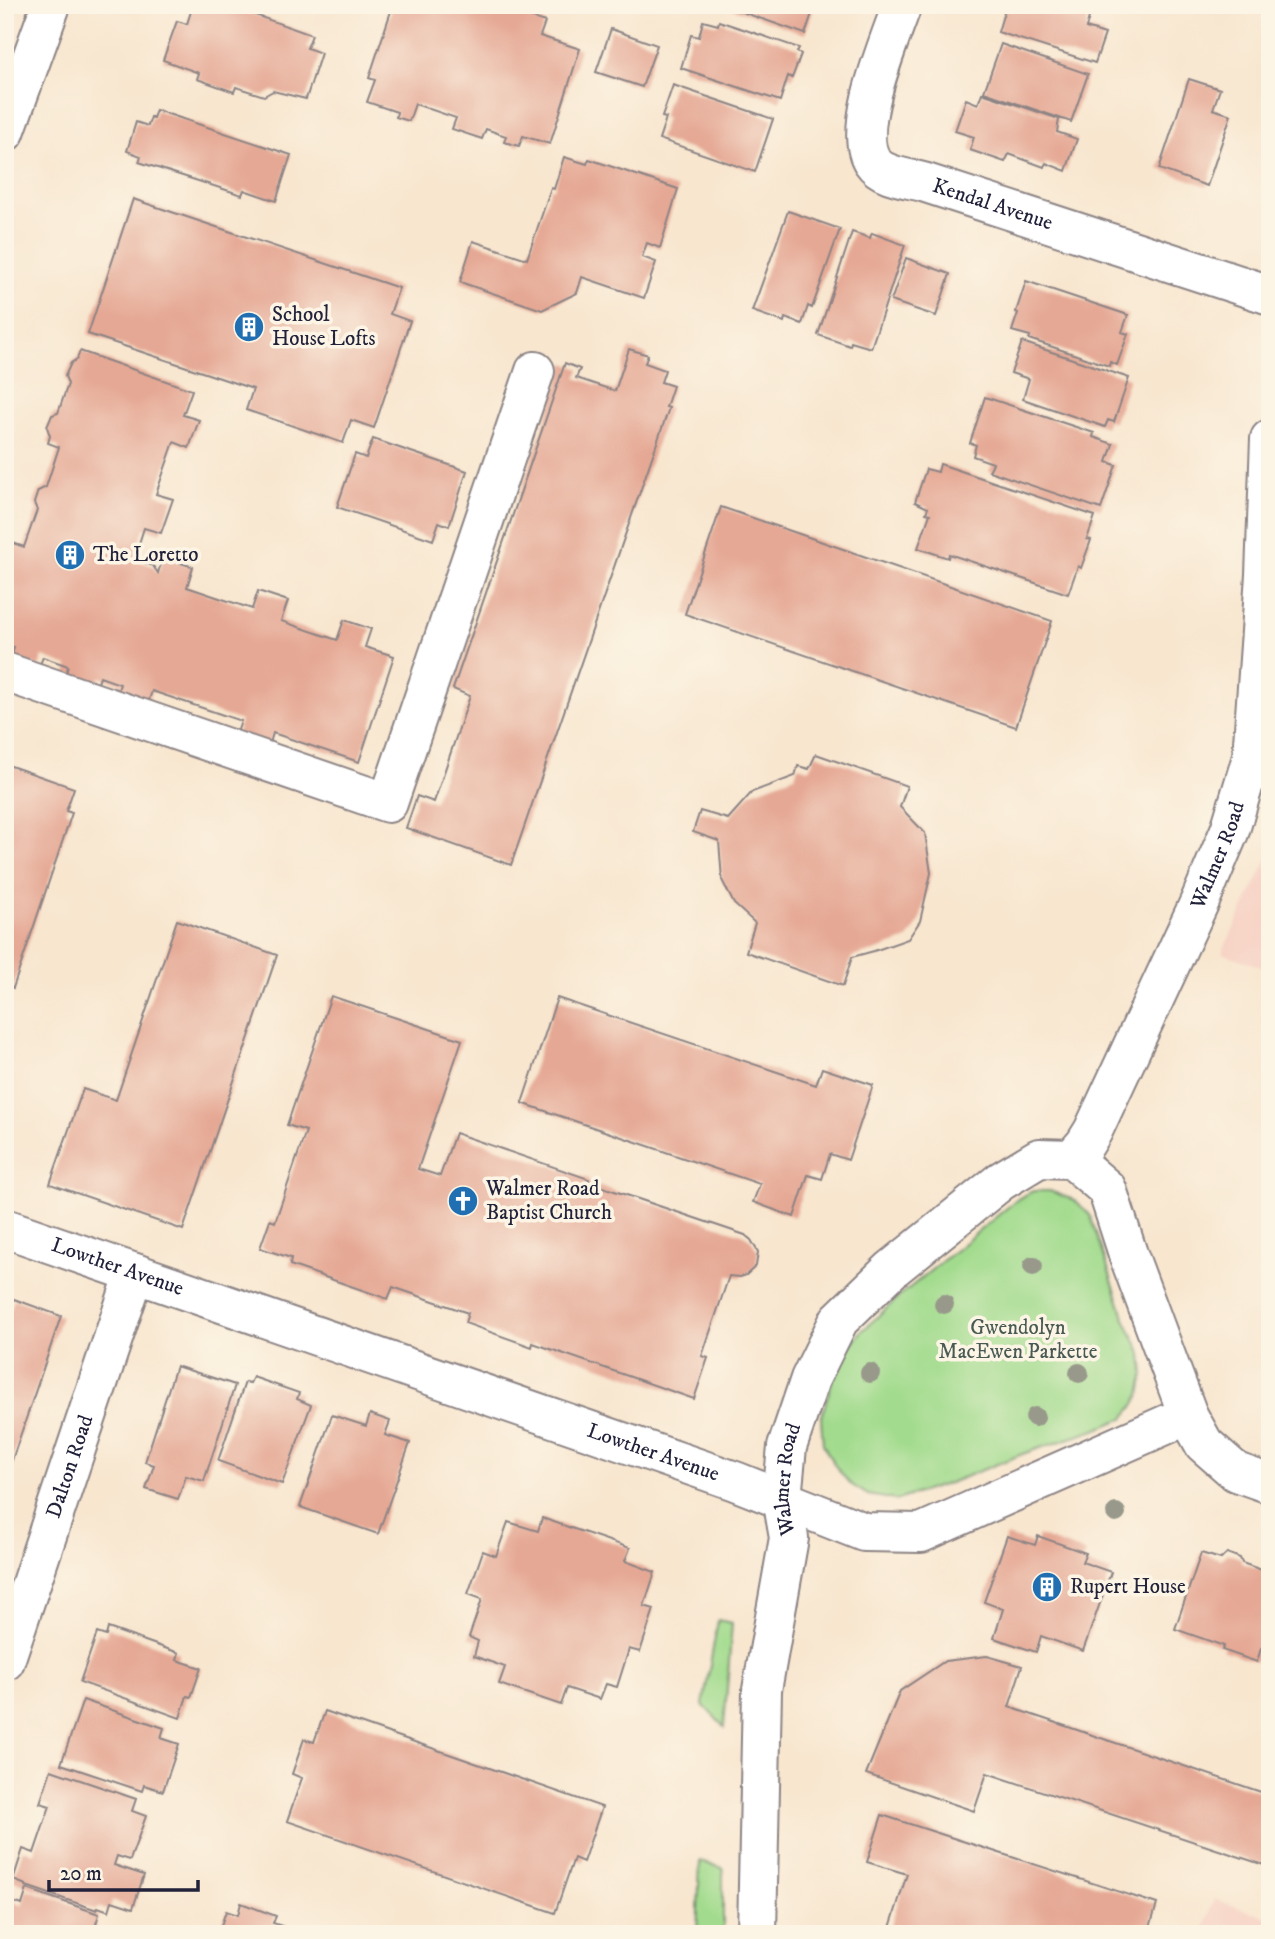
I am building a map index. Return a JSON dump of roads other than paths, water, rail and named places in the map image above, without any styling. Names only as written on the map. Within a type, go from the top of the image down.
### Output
[{"type":"street","points":[[5,132],[51,5]]},
{"type":"street","name":"Kendal Avenue","points":[[902,5],[871,96],[865,129],[867,152],[873,164],[886,172],[923,181],[1270,295]]},
{"type":"street","points":[[5,672],[388,803],[535,371]]},
{"type":"street","name":"Walmer Road","points":[[757,1934],[762,1690],[789,1538],[782,1498],[788,1447],[810,1379],[839,1320],[892,1269],[1002,1181],[1039,1158],[1072,1159],[1093,1131],[1200,901],[1230,830],[1252,757],[1265,575],[1270,439]]},
{"type":"street","points":[[1072,1159],[1107,1189],[1128,1254],[1188,1415],[1204,1444],[1236,1472],[1270,1484]]},
{"type":"street","name":"Lowther Avenue","points":[[5,1228],[782,1498],[864,1532],[921,1533],[1188,1415]]},
{"type":"street","name":"Dalton Road","points":[[5,1661],[135,1273]]},
{"type":"place","name":"School House Lofts","points":[[249,327]]},
{"type":"place","name":"The Loretto","points":[[70,555]]},
{"type":"place","name":"Walmer Road Baptist Church","points":[[463,1201]]},
{"type":"place","name":"Rupert House","points":[[1047,1587]]},
{"type":"park label","name":"Gwendolyn MacEwen Parkette","points":[[1018,1340]]}]
